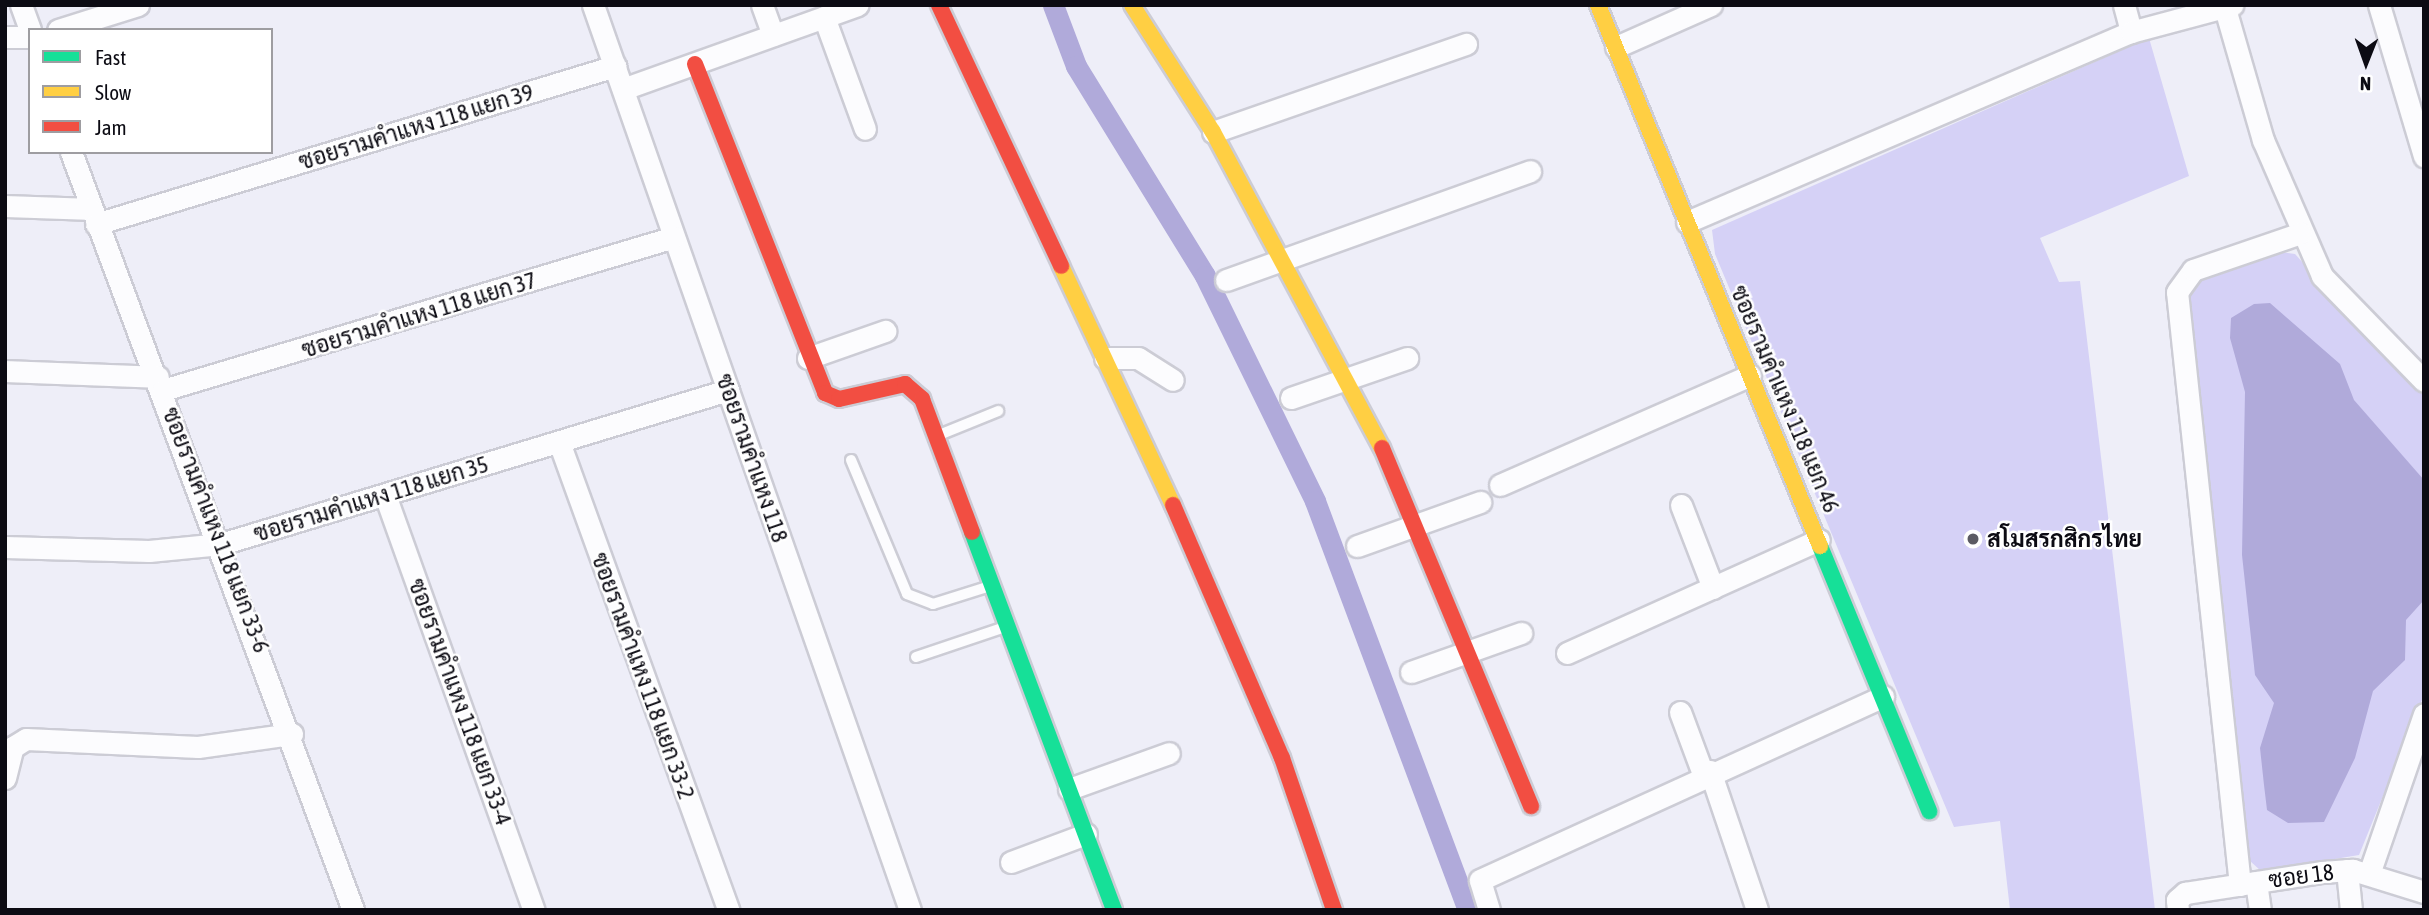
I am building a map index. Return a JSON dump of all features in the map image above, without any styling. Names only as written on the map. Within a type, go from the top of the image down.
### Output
[{"type":"street","points":[[21,5],[29,28]]},
{"type":"street","points":[[64,28],[138,5]]},
{"type":"street","name":"ซอยรามคำแหง 118","points":[[593,5],[910,910]]},
{"type":"street","points":[[762,5],[773,35]]},
{"type":"street","points":[[623,89],[857,5]]},
{"type":"street","points":[[939,5],[1216,596],[1282,758],[1334,910]]},
{"type":"street","points":[[1132,5],[1213,132],[1280,257],[1349,376],[1419,526],[1472,652],[1531,806]]},
{"type":"street","name":"ซอยรามคำแหง 118 แยก 46","points":[[1598,5],[1929,811]]},
{"type":"street","points":[[1616,47],[1711,5]]},
{"type":"street","points":[[2124,5],[2131,32]]},
{"type":"street","points":[[2379,5],[2424,156]]},
{"type":"street","points":[[1686,222],[2131,32],[2227,6],[2263,140],[2301,233],[2343,303],[2424,381]]},
{"type":"street","points":[[824,17],[865,129]]},
{"type":"street","points":[[5,37],[28,37]]},
{"type":"street","points":[[1213,132],[1466,44]]},
{"type":"street","points":[[695,64],[808,358],[831,397],[912,386],[936,436],[1114,910]]},
{"type":"street","name":"ซอยรามคำแหง 118 แยก 39","points":[[5,206],[93,216],[615,66]]},
{"type":"street","name":"ซอยรามคำแหง 118 แยก 33-6","points":[[72,154],[292,734],[353,910]]},
{"type":"street","points":[[1226,280],[1280,257],[1530,171]]},
{"type":"street","points":[[2260,910],[2248,883],[2177,292],[2193,270],[2301,233]]},
{"type":"street","name":"ซอยรามคำแหง 118 แยก 37","points":[[5,371],[160,383],[674,237]]},
{"type":"street","points":[[808,358],[885,331]]},
{"type":"street","points":[[1105,358],[1138,358],[1173,380]]},
{"type":"street","points":[[1292,398],[1407,358]]},
{"type":"street","points":[[1500,485],[1751,375]]},
{"type":"street","name":"ซอยรามคำแหง 118 แยก 35","points":[[5,547],[149,551],[221,544],[728,390]]},
{"type":"street","name":"ซอยรามคำแหง 118 แยก 33-2","points":[[559,442],[728,910]]},
{"type":"street","name":"ซอยรามคำแหง 118 แยก 33-4","points":[[385,495],[534,910]]},
{"type":"street","points":[[1357,546],[1480,502]]},
{"type":"street","points":[[1681,505],[1713,588]]},
{"type":"street","points":[[1567,653],[1819,540]]},
{"type":"street","points":[[1412,672],[1521,633]]},
{"type":"street","points":[[1489,910],[1480,880],[1706,772],[1883,696]]},
{"type":"street","points":[[1680,712],[1706,772],[1757,910]]},
{"type":"street","points":[[2369,874],[2424,714]]},
{"type":"street","points":[[5,778],[13,747],[26,739],[198,747],[292,734]]},
{"type":"street","points":[[1069,789],[1169,753]]},
{"type":"street","points":[[1011,862],[1086,834]]},
{"type":"street","points":[[2347,870],[2351,910]]},
{"type":"street","name":"ซอย 18","points":[[2177,905],[2248,883],[2347,870],[2369,874],[2424,892]]},
{"type":"lane","points":[[936,436],[998,411]]},
{"type":"lane","points":[[851,460],[907,594],[933,604],[992,585]]},
{"type":"lane","points":[[916,657],[1008,626]]},
{"type":"shaded area","name":"สโมสรกสิกรไทย","points":[[2149,38],[2189,176],[2040,238],[2059,282],[2080,281],[2155,910],[2010,910],[2000,821],[1954,827],[1715,254],[1712,230]]},
{"type":"shaded area","points":[[2281,252],[2295,254],[2424,396],[2424,695],[2359,855],[2261,871],[2249,860],[2244,839],[2184,298],[2192,282],[2244,259]]},
{"type":"shaded area","points":[[2270,303],[2340,364],[2354,400],[2424,480],[2424,600],[2406,620],[2405,660],[2373,691],[2355,758],[2324,822],[2288,823],[2267,810],[2260,748],[2274,703],[2255,675],[2242,555],[2245,392],[2230,338],[2231,318],[2254,304]]},
{"type":"waterway","points":[[1053,5],[1076,66],[1205,276],[1315,501],[1468,910]]},
{"type":"traffic: fast","points":[[972,532],[1114,910]]},
{"type":"traffic: fast","points":[[1820,546],[1929,811]]},
{"type":"traffic: slow","points":[[1132,5],[1213,132],[1382,448]]},
{"type":"traffic: slow","points":[[1598,5],[1820,546]]},
{"type":"traffic: slow","points":[[1061,266],[1173,505]]},
{"type":"traffic: jam","points":[[939,5],[1061,266]]},
{"type":"traffic: jam","points":[[695,64],[825,393],[839,399],[905,384],[922,399],[972,532]]},
{"type":"traffic: jam","points":[[1382,448],[1531,806]]},
{"type":"traffic: jam","points":[[1173,505],[1282,758],[1334,910]]},
{"type":"place","name":"สโมสรกสิกรไทย","points":[[1973,539]]}]
